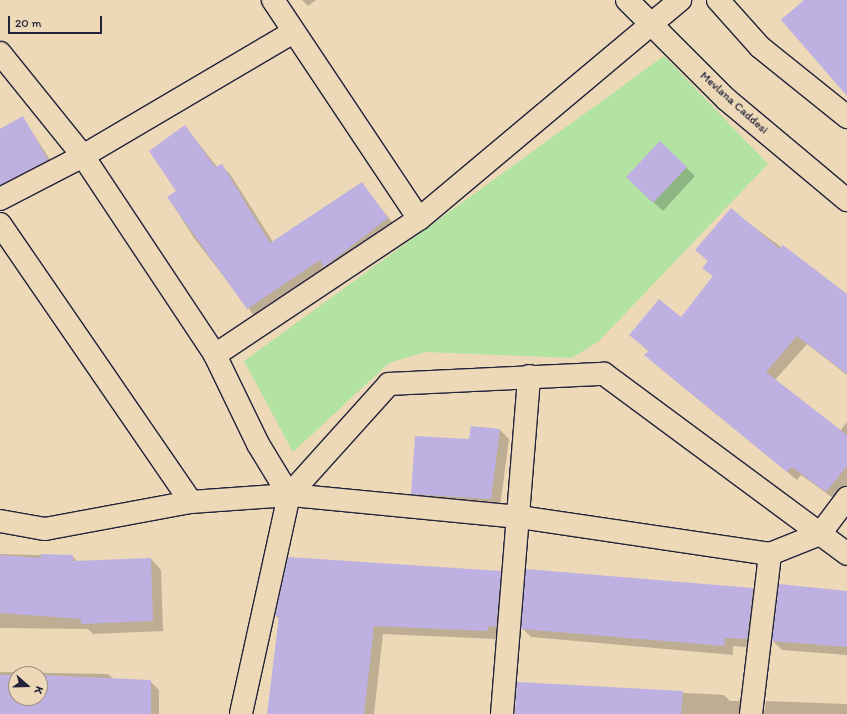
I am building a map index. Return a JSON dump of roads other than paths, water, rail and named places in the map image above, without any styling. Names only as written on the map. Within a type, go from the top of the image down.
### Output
[{"type":"street","points":[[273,0],[292,33],[419,219]]},
{"type":"street","name":"Mevlana Caddesi","points":[[627,0],[726,99],[847,200]]},
{"type":"street","points":[[215,354],[419,219],[680,0]]},
{"type":"street","points":[[718,0],[760,47],[847,117]]},
{"type":"street","points":[[0,199],[83,156],[292,33]]},
{"type":"street","points":[[0,53],[83,156],[215,354],[258,444],[289,495]]},
{"type":"street","points":[[0,224],[191,502]]},
{"type":"street","points":[[241,714],[289,495],[389,384],[529,376],[604,374],[847,554]]},
{"type":"street","points":[[502,714],[519,517],[529,376]]},
{"type":"street","points":[[0,521],[45,529],[191,502],[289,495],[519,517],[770,554],[820,534],[847,498]]},
{"type":"street","points":[[751,714],[770,554]]}]
